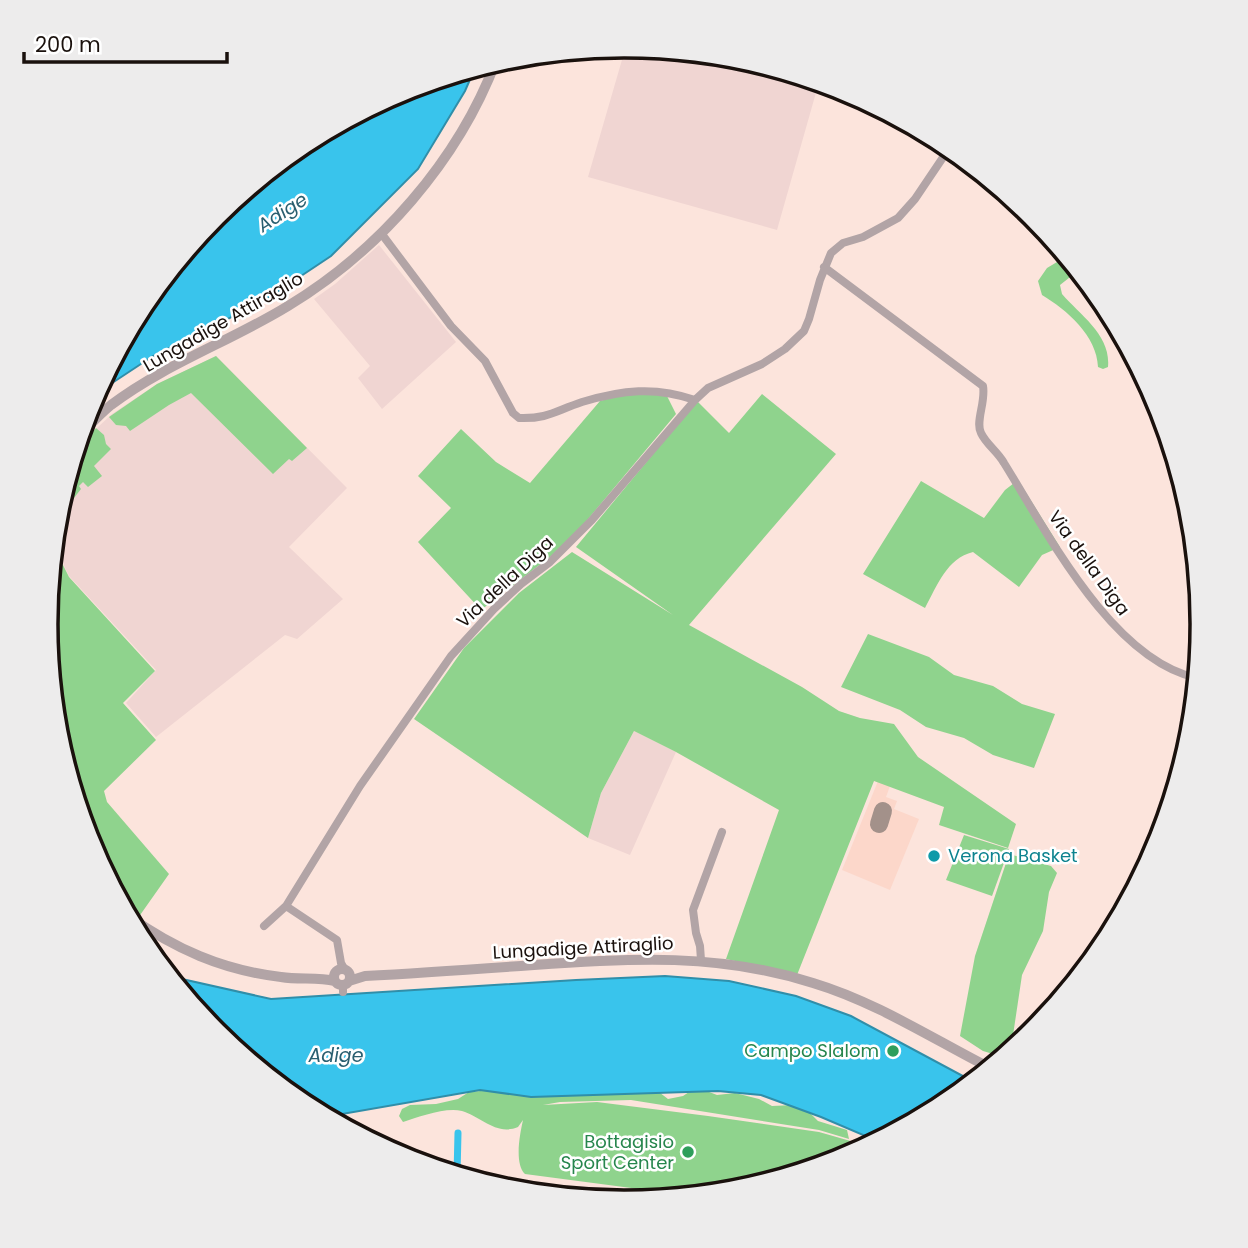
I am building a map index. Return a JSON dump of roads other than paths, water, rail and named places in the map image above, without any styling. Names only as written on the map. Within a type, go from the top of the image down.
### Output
[{"type":"street","name":"Lungadige Attiraglio","points":[[97,419],[111,405],[178,364],[287,307],[315,288],[381,233],[411,200],[454,144],[489,74]]},
{"type":"street","name":"Via della Diga","points":[[264,926],[286,906],[360,786],[451,656],[494,609],[576,537],[708,388],[762,364],[785,349],[804,331],[831,253],[843,243],[863,237],[898,218],[944,156]]},
{"type":"street","points":[[381,233],[451,326],[485,361],[513,413],[519,418],[548,417],[580,403],[630,390],[659,392],[695,400]]},
{"type":"street","name":"Via della Diga","points":[[824,267],[984,386],[986,399],[980,416],[980,432],[1002,459],[1043,528],[1110,621],[1131,641],[1178,674],[1187,676]]},
{"type":"street","points":[[701,960],[693,910],[722,832]]},
{"type":"street","points":[[286,906],[337,940],[342,977]]},
{"type":"street","name":"Lungadige Attiraglio","points":[[148,930],[216,964],[285,978],[324,979],[656,958],[739,965],[816,983],[878,1009],[981,1063]]},
{"type":"water","name":"Adige","points":[[470,79],[418,169],[331,256],[262,302],[153,356],[112,383],[153,309],[175,279],[198,251],[251,198],[309,153],[374,116],[407,101]]},
{"type":"water","name":"Adige","points":[[665,976],[729,981],[796,996],[851,1016],[964,1077],[939,1095],[865,1136],[761,1095],[718,1091],[531,1097],[480,1090],[341,1114],[309,1095],[251,1050],[183,979],[271,999]]},
{"type":"waterway","points":[[457,1165],[458,1133]]},
{"type":"place","name":"Verona Basket","points":[[934,856]]},
{"type":"place","name":"Campo Slalom","points":[[893,1051]]},
{"type":"place","name":"Bottagisio Sport Center","points":[[688,1152]]}]
